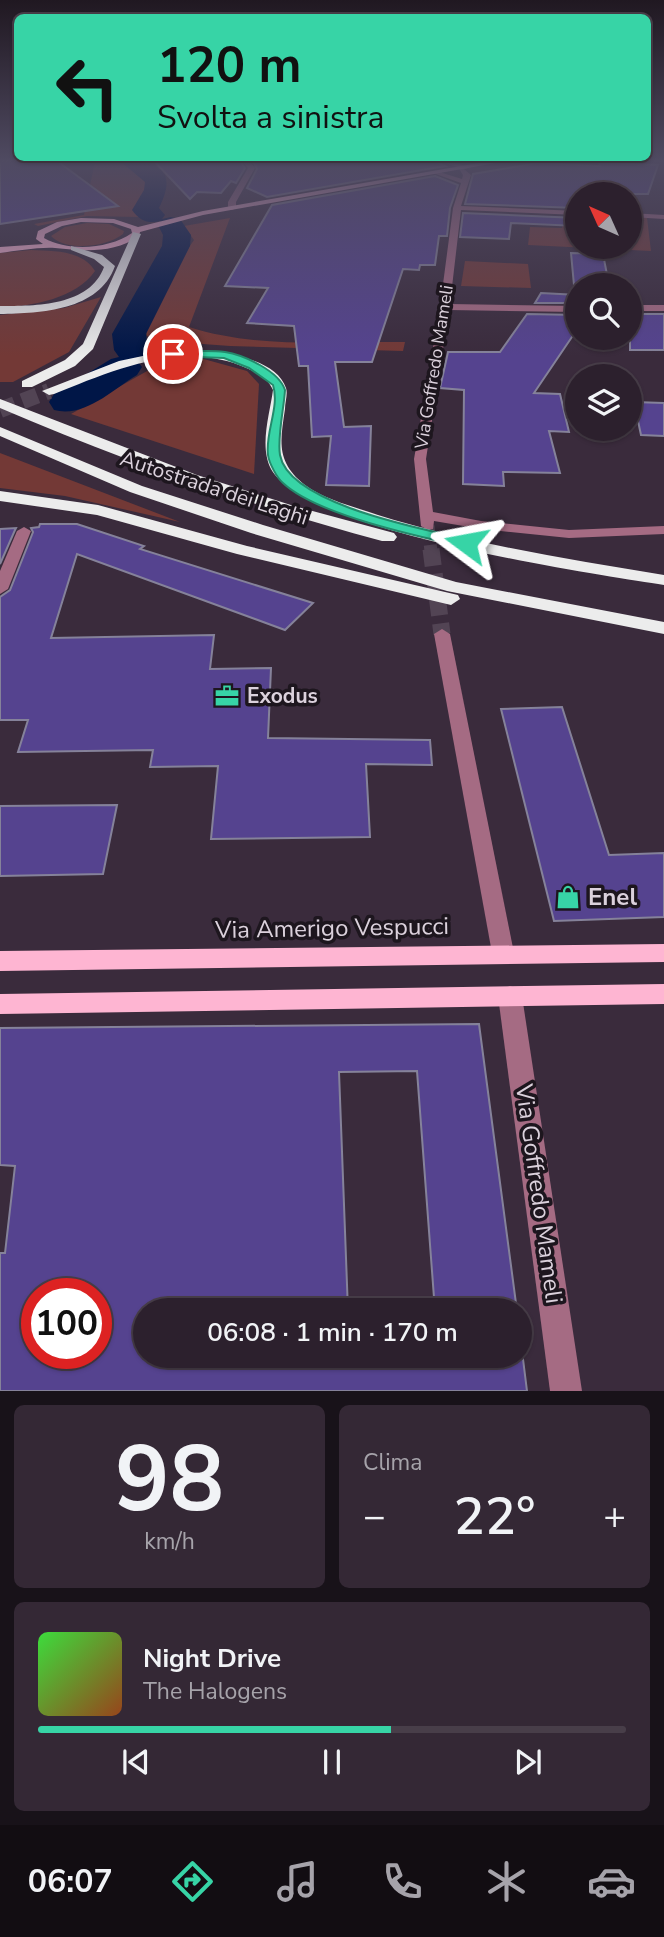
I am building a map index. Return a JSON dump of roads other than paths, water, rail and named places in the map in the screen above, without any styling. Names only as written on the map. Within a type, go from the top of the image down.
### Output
[{"type":"highway","points":[[27,384],[70,363],[89,346],[136,232]]},
{"type":"highway","points":[[0,310],[60,304],[97,288],[106,278],[110,266],[98,257],[75,248]]},
{"type":"highway","points":[[49,391],[142,358],[200,353],[237,359],[262,370],[278,383],[280,390],[274,455],[285,479],[299,490],[338,507],[405,530],[487,548],[664,580]]},
{"type":"highway","name":"Autostrada dei Laghi","points":[[0,403],[93,444],[251,499],[328,522],[431,548],[664,593]]},
{"type":"highway","name":"Autostrada dei Laghi","points":[[0,431],[136,489],[270,533],[453,587],[664,629]]},
{"type":"highway","points":[[0,496],[98,510],[243,550],[471,603],[664,629]]},
{"type":"main road","points":[[0,248],[56,226]]},
{"type":"main road","points":[[127,226],[136,232]]},
{"type":"main road","points":[[0,248],[110,246],[127,240],[136,232],[157,226]]},
{"type":"main road","points":[[41,233],[40,239],[52,246]]},
{"type":"main road","name":"Via Amerigo Vespucci","points":[[0,961],[664,953]]},
{"type":"main road","points":[[0,1004],[664,994]]},
{"type":"street","name":"Via Goffredo Mameli","points":[[455,226],[445,307],[420,459],[427,520],[569,534],[664,530]]},
{"type":"street","points":[[445,307],[565,309]]},
{"type":"street","points":[[642,309],[664,308]]},
{"type":"street","points":[[0,589],[24,531]]},
{"type":"street","points":[[442,634],[503,953]]},
{"type":"street","name":"Via Goffredo Mameli","points":[[510,996],[566,1391]]},
{"type":"waterway","points":[[131,350],[129,334],[176,246],[177,235],[172,226]]},
{"type":"waterway","points":[[68,402],[124,367]]},
{"type":"tunnel","points":[[0,410],[49,391]]},
{"type":"tunnel","points":[[428,526],[431,551]]},
{"type":"tunnel","points":[[431,549],[442,634]]},
{"type":"place","name":"Exodus","points":[[227,696]]},
{"type":"place","name":"Enel","points":[[568,897]]}]
